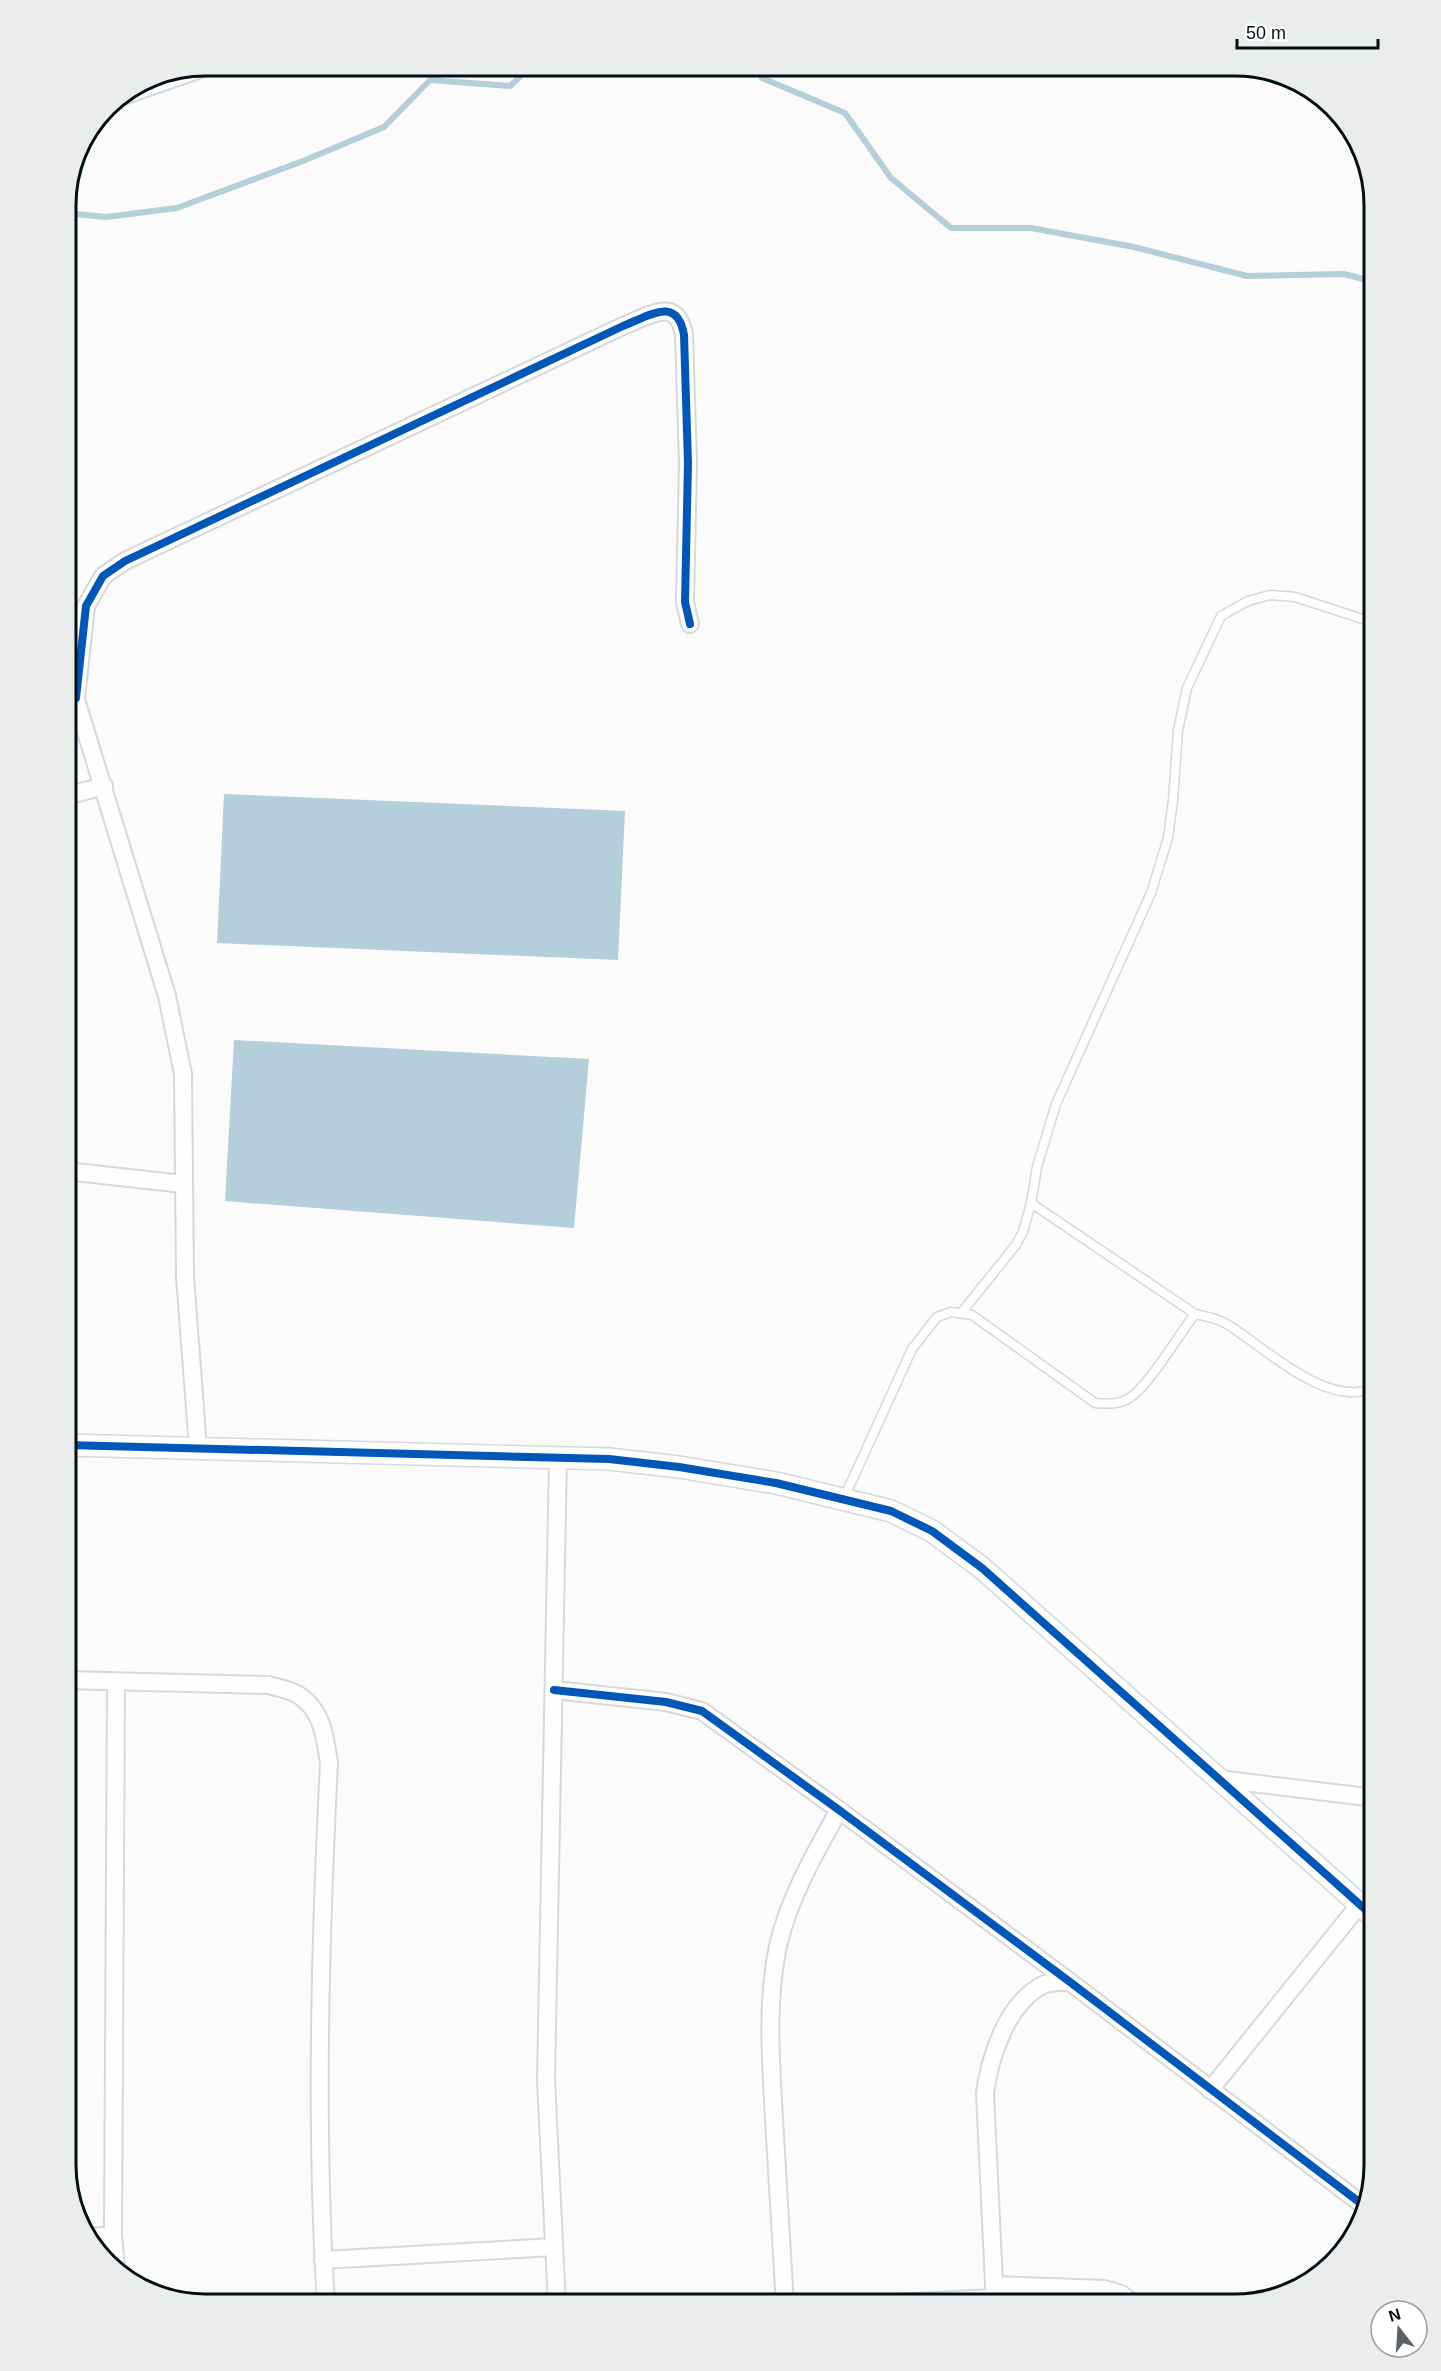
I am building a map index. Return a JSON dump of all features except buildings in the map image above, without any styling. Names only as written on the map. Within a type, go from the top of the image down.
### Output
[{"type":"street","points":[[77,691],[86,606],[104,576],[125,561],[624,326],[662,311],[676,314],[681,319],[684,335],[688,463],[685,602],[690,624]]},
{"type":"street","points":[[77,700],[167,996],[183,1074],[183,1184],[187,1313],[198,1448]]},
{"type":"street","points":[[77,793],[104,786]]},
{"type":"street","points":[[77,1172],[183,1184]]},
{"type":"street","points":[[76,1445],[609,1459],[679,1467],[776,1484],[844,1498],[891,1511],[921,1526],[982,1568],[1364,1908]]},
{"type":"street","points":[[556,2294],[546,2080],[558,1457]]},
{"type":"street","points":[[76,1680],[269,1684],[299,1695],[316,1713],[325,1733],[329,1763],[321,2013],[325,2294]]},
{"type":"street","points":[[115,2258],[113,2235],[116,1682]]},
{"type":"street","points":[[555,1690],[666,1701],[702,1712],[839,1810],[1070,1982],[1359,2202]]},
{"type":"street","points":[[1220,1779],[1364,1797]]},
{"type":"street","points":[[784,2295],[772,2073],[773,1973],[778,1944],[790,1910],[810,1862],[839,1810]]},
{"type":"street","points":[[1210,2090],[1364,1914]]},
{"type":"street","points":[[995,2295],[985,2093],[988,2072],[999,2039],[1015,2011],[1029,1995],[1040,1986],[1052,1982],[1070,1982]]},
{"type":"street","points":[[97,2236],[113,2235]]},
{"type":"street","points":[[323,2260],[554,2247]]},
{"type":"street","points":[[1014,2295],[1104,2289],[1122,2295]]},
{"type":"lane","points":[[962,1312],[1015,1246],[1023,1232],[1037,1167],[1056,1104],[1161,868],[1173,800],[1178,730],[1187,688],[1221,616],[1248,601],[1270,595],[1295,597],[1364,619]]},
{"type":"lane","points":[[1031,1203],[1195,1314],[1224,1322],[1303,1375],[1333,1390],[1356,1393],[1364,1390]]},
{"type":"lane","points":[[844,1498],[912,1349],[937,1317],[951,1312],[972,1315],[1095,1403],[1109,1405],[1131,1397],[1144,1384],[1195,1314]]},
{"type":"water","points":[[224,794],[625,811],[618,960],[217,943]]},
{"type":"water","points":[[234,1040],[589,1059],[574,1228],[225,1201]]},
{"type":"waterway","points":[[77,214],[106,217],[177,208],[303,161],[384,127],[430,80],[510,86],[520,77]]},
{"type":"waterway","points":[[761,77],[845,113],[891,178],[951,228],[1031,228],[1134,247],[1247,276],[1344,274],[1364,279]]},
{"type":"cycle path","points":[[77,691],[86,606],[103,576],[125,561],[623,326],[661,312],[675,315],[684,335],[688,463],[685,602],[690,624]]},
{"type":"cycle path","points":[[76,1445],[609,1459],[679,1467],[776,1483],[891,1511],[932,1531],[982,1568],[1364,1908]]},
{"type":"cycle path","points":[[554,1690],[666,1702],[702,1711],[1070,1982],[1359,2202]]}]
